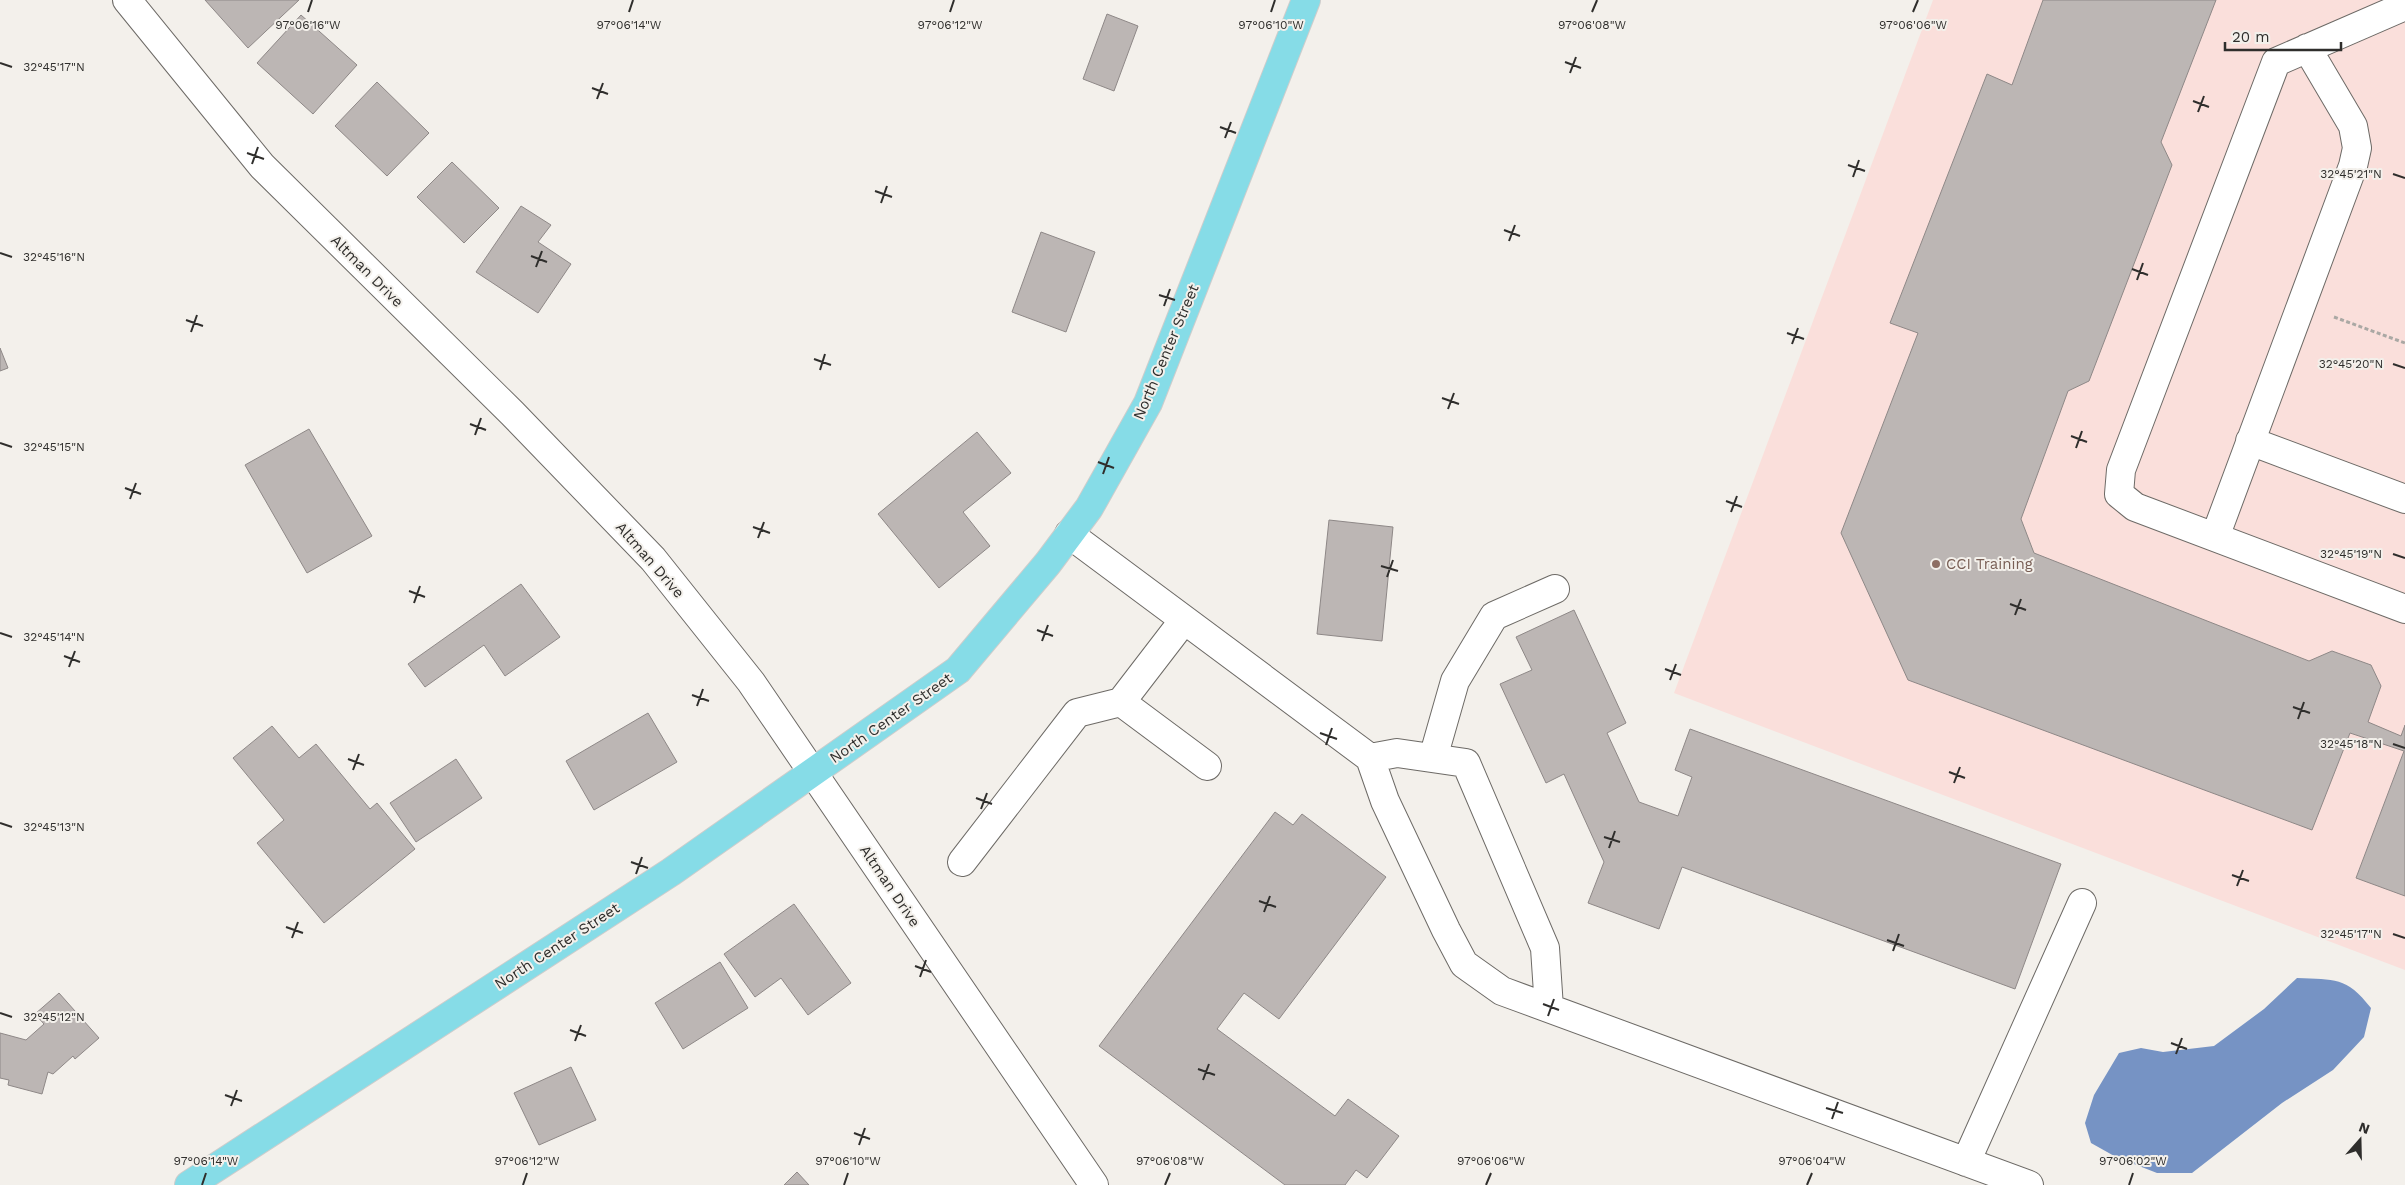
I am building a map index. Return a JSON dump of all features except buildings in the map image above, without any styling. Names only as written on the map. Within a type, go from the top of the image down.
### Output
[{"type":"main road","name":"North Center Street","points":[[189,1185],[671,872],[958,670],[1048,563],[1089,508],[1148,403],[1306,0]]},
{"type":"street","name":"Altman Drive","points":[[127,0],[262,166],[512,413],[653,559],[751,682],[1094,1185]]},
{"type":"street","points":[[2405,6],[2276,62],[2121,470],[2119,494],[2134,507],[2405,610]]},
{"type":"street","points":[[2215,537],[2353,166],[2357,148],[2353,126],[2307,48]]},
{"type":"street","points":[[2250,441],[2405,499]]},
{"type":"street","points":[[1069,534],[1370,758],[1385,801],[1464,964],[1502,991],[1966,1162],[2018,1183]]},
{"type":"street","points":[[1433,758],[1455,681],[1494,616],[1555,589]]},
{"type":"street","points":[[962,862],[1077,713],[1121,702],[1184,620]]},
{"type":"street","points":[[1121,702],[1207,766]]},
{"type":"street","points":[[1370,758],[1397,753],[1466,763],[1545,948],[1549,1008]]},
{"type":"street","points":[[1966,1162],[2044,993],[2082,903]]},
{"type":"path","points":[[2326,314],[2405,343]]},
{"type":"shaded area","points":[[1933,0],[2405,0],[2405,970],[1674,693]]},
{"type":"water","points":[[2297,978],[2331,980],[2347,985],[2371,1008],[2364,1037],[2333,1070],[2282,1103],[2192,1173],[2157,1173],[2116,1157],[2091,1143],[2085,1123],[2094,1095],[2119,1053],[2141,1048],[2163,1052],[2214,1046],[2264,1009]]},
{"type":"place","name":"CCI Training","points":[[1936,564]]}]
